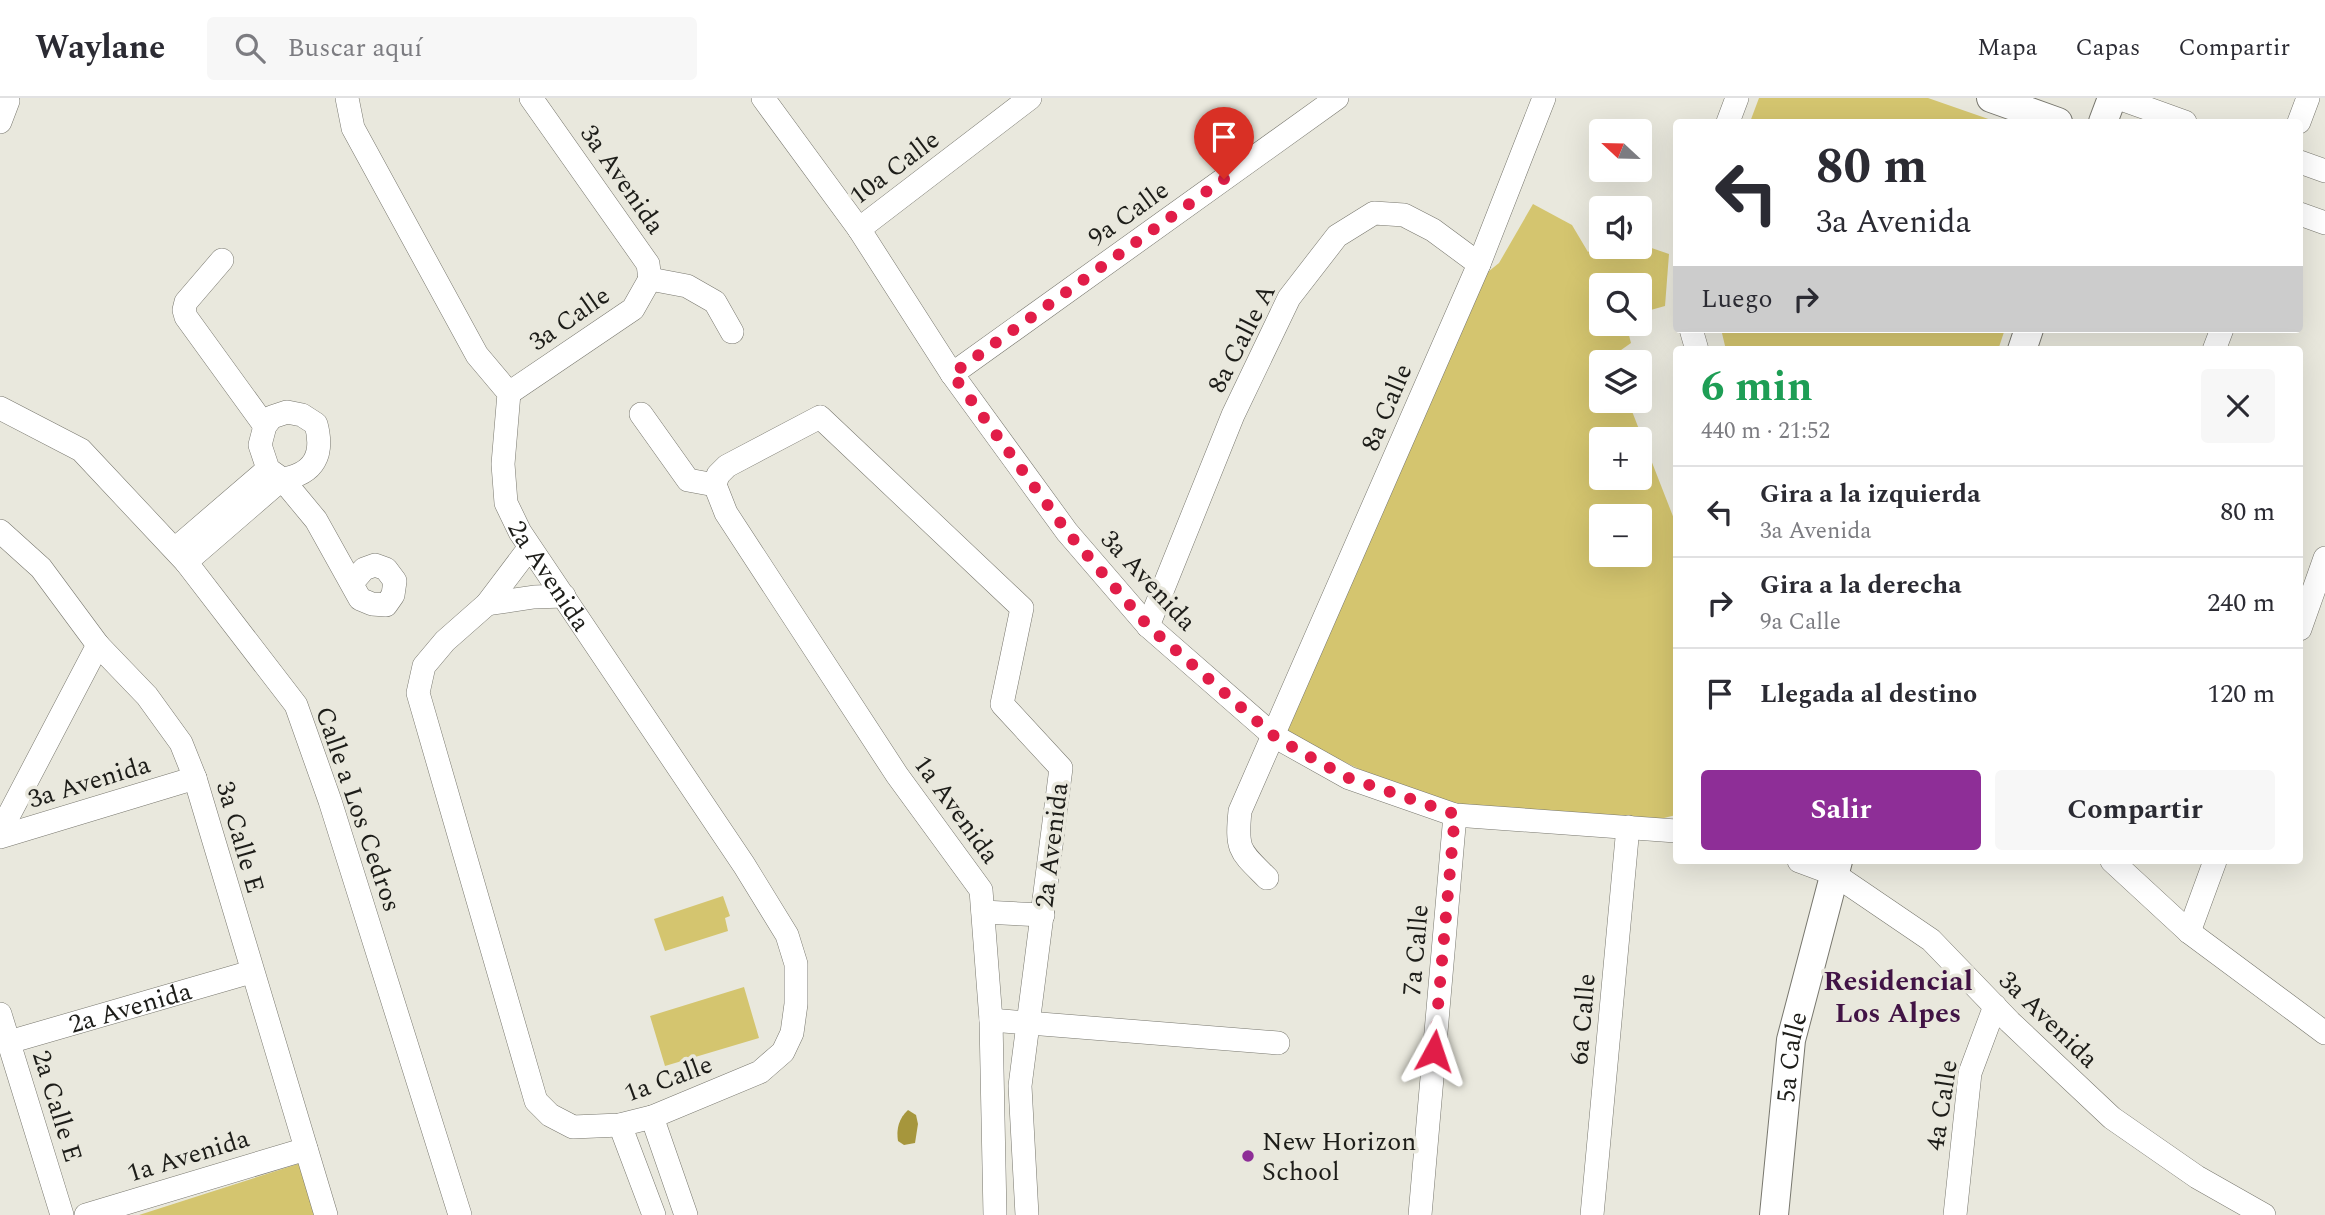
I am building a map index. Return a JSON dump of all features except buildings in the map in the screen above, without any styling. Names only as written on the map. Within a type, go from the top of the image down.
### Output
[{"type":"street","name":"3a Avenida","points":[[531,98],[649,264],[650,279],[687,286],[715,302],[732,332]]},
{"type":"street","name":"3a Avenida","points":[[763,98],[859,229],[952,374],[1068,533],[1148,626],[1274,736],[1349,778],[1455,814],[1673,831]]},
{"type":"street","name":"10a Calle","points":[[859,229],[1030,98]]},
{"type":"street","name":"9a Calle","points":[[952,374],[1337,98]]},
{"type":"street","name":"8a Calle","points":[[1267,878],[1240,851],[1240,811],[1479,264],[1544,98]]},
{"type":"street","points":[[1729,119],[1737,98]]},
{"type":"street","points":[[1991,98],[2050,119]]},
{"type":"street","points":[[2104,119],[2112,98]]},
{"type":"street","points":[[2118,98],[2177,119]]},
{"type":"street","points":[[2300,119],[2308,98]]},
{"type":"street","points":[[346,99],[353,128],[477,355],[509,393]]},
{"type":"street","points":[[2303,163],[2325,171]]},
{"type":"street","name":"8a Calle A","points":[[1148,626],[1233,415],[1289,298],[1337,236],[1374,212],[1404,215],[1433,230],[1479,264]]},
{"type":"street","points":[[2303,215],[2325,223]]},
{"type":"street","points":[[222,260],[186,302],[184,310],[186,317],[265,426]]},
{"type":"street","name":"3a Calle","points":[[509,393],[632,310],[650,279]]},
{"type":"street","name":"2a Avenida","points":[[509,393],[503,464],[506,503],[530,547],[744,865],[787,935],[796,964],[796,1004],[792,1033]]},
{"type":"street","name":"Calle a Los Cedros","points":[[0,408],[81,450],[180,556],[296,705],[330,801],[460,1215]]},
{"type":"street","points":[[180,556],[275,474],[298,476],[310,468],[317,456],[320,440],[316,424],[302,415],[287,412],[272,417],[265,426],[260,445],[275,474],[316,520],[352,583]]},
{"type":"street","points":[[641,414],[688,480],[715,485]]},
{"type":"street","name":"2a Avenida","points":[[715,485],[718,475],[727,466],[820,417],[1022,608],[1002,704],[1061,768],[1020,1086],[1027,1215]]},
{"type":"street","name":"1a Avenida","points":[[715,485],[726,513],[897,775],[981,890],[991,1020],[995,1215]]},
{"type":"street","name":"3a Calle E","points":[[0,531],[41,568],[98,645],[154,705],[181,743],[195,778],[326,1215]]},
{"type":"street","points":[[487,604],[530,547]]},
{"type":"street","points":[[2303,620],[2325,558]]},
{"type":"street","points":[[487,604],[534,597],[564,596]]},
{"type":"street","name":"1a Calle","points":[[487,604],[444,641],[424,666],[418,693],[536,1101],[550,1115],[573,1126],[620,1125],[652,1117],[760,1072],[783,1052],[792,1033]]},
{"type":"street","points":[[0,835],[98,645]]},
{"type":"street","name":"3a Avenida","points":[[0,835],[195,778]]},
{"type":"street","name":"7a Calle","points":[[1420,1215],[1455,814]]},
{"type":"street","name":"6a Calle","points":[[1592,1215],[1628,827]]},
{"type":"street","name":"3a Avenida","points":[[1815,864],[1836,868],[1931,940],[1995,1006],[2112,1118],[2197,1177],[2264,1215]]},
{"type":"street","points":[[2115,864],[2189,932],[2325,1033]]},
{"type":"street","points":[[2189,932],[2214,864]]},
{"type":"street","name":"5a Calle","points":[[1774,1215],[1791,1040],[1836,868]]},
{"type":"street","points":[[983,912],[1042,915]]},
{"type":"street","name":"2a Avenida","points":[[9,1042],[251,972]]},
{"type":"street","name":"4a Calle","points":[[1955,1215],[1970,1073],[1995,1006]]},
{"type":"street","name":"2a Calle E","points":[[0,1014],[62,1215]]},
{"type":"street","points":[[991,1020],[1278,1043]]},
{"type":"street","points":[[993,1099],[1020,1099]]},
{"type":"street","points":[[652,1117],[686,1215]]},
{"type":"street","points":[[620,1125],[654,1215]]},
{"type":"street","name":"1a Avenida","points":[[86,1215],[306,1149]]},
{"type":"street","points":[[994,1189],[1013,1215]]},
{"type":"shaded area","points":[[1759,98],[1928,98],[1988,119],[1751,119]]},
{"type":"shaded area","points":[[1533,204],[1572,225],[1589,251],[1589,259],[1652,259],[1652,248],[1669,254],[1665,306],[1652,310],[1652,273],[1589,273],[1589,336],[1629,336],[1631,343],[1621,350],[1589,350],[1589,413],[1633,413],[1638,427],[1589,427],[1589,490],[1652,490],[1652,462],[1673,516],[1673,816],[1628,827],[1455,815],[1284,733],[1478,280],[1499,263]]},
{"type":"shaded area","points":[[1722,333],[2004,333],[1999,346],[1725,346]]},
{"type":"shaded area","points":[[723,896],[730,916],[725,918],[728,931],[665,951],[654,919]]},
{"type":"shaded area","points":[[744,987],[759,1038],[665,1066],[650,1016]]},
{"type":"shaded area","points":[[908,1110],[916,1115],[918,1124],[915,1143],[904,1145],[898,1141],[898,1128],[900,1120]]},
{"type":"shaded area","points":[[301,1163],[314,1215],[139,1215]]},
{"type":"place","name":"New Horizon School","points":[[1248,1156]]},
{"type":"district","name":"Residencial Los Alpes","points":[[1898,996]]},
{"type":"route","points":[[1224,179],[952,374],[1068,533],[1148,626],[1274,736],[1349,778],[1455,814],[1434,1051]]}]
